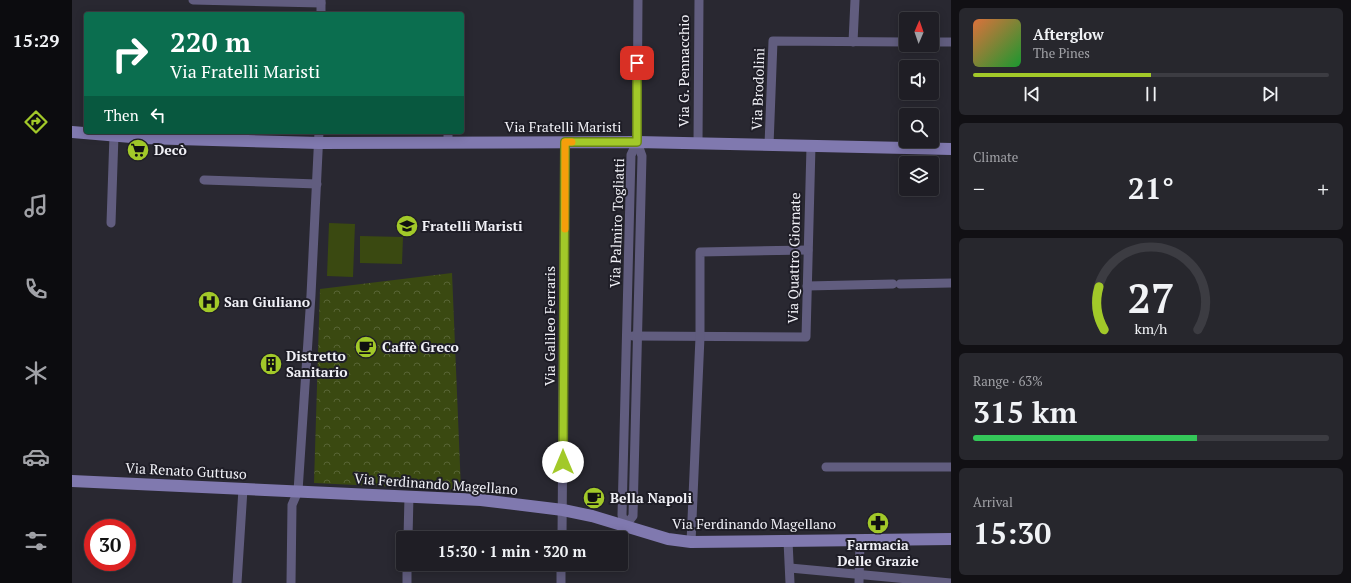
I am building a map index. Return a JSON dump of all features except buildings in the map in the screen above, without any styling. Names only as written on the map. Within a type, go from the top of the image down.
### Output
[{"type":"street","points":[[193,0],[321,2]]},
{"type":"street","points":[[637,142],[638,0]]},
{"type":"street","name":"Via G. Pennacchio","points":[[698,143],[699,0]]},
{"type":"street","points":[[854,0],[853,42],[899,42]]},
{"type":"street","name":"Via Brodolini","points":[[770,145],[773,41],[853,42]]},
{"type":"street","points":[[939,42],[951,42]]},
{"type":"street","name":"Via Fratelli Maristi","points":[[72,132],[84,132]]},
{"type":"street","points":[[111,223],[121,134]]},
{"type":"street","name":"Via Fratelli Maristi","points":[[121,134],[319,138],[448,137],[565,142],[698,143],[951,149]]},
{"type":"street","points":[[291,583],[292,505],[298,491],[319,138]]},
{"type":"street","name":"Via Galileo Ferraris","points":[[562,531],[565,142]]},
{"type":"street","name":"Via Palmiro Togliatti","points":[[625,526],[622,515],[632,155],[637,142]]},
{"type":"street","name":"Via Palmiro Togliatti","points":[[625,526],[633,516],[642,156],[637,142]]},
{"type":"street","name":"Via Quattro Giornate","points":[[628,336],[806,336],[811,146]]},
{"type":"street","points":[[204,180],[317,184]]},
{"type":"street","points":[[691,542],[700,337],[700,252],[808,250]]},
{"type":"street","points":[[807,286],[951,283]]},
{"type":"street","points":[[826,467],[951,467]]},
{"type":"street","name":"Via Renato Guttuso","points":[[72,481],[298,491]]},
{"type":"street","points":[[237,583],[242,489]]},
{"type":"street","name":"Via Ferdinando Magellano","points":[[298,491],[481,500],[563,510],[592,516],[668,540],[691,542],[951,539]]},
{"type":"street","points":[[408,531],[409,496]]},
{"type":"street","points":[[859,579],[860,540]]},
{"type":"street","points":[[788,541],[790,583]]},
{"type":"street","points":[[790,568],[859,579],[951,583]]},
{"type":"street","points":[[406,583],[407,571]]},
{"type":"street","points":[[561,571],[561,583]]},
{"type":"green space","points":[[329,223],[355,224],[353,277],[327,276]]},
{"type":"green space","points":[[360,236],[403,237],[402,264],[360,263]]},
{"type":"green space","points":[[452,273],[461,490],[314,483],[320,289]]},
{"type":"slow traffic","points":[[565,229],[565,142],[572,142]]},
{"type":"place","name":"Decò","points":[[138,150]]},
{"type":"place","name":"Fratelli Maristi","points":[[407,226]]},
{"type":"place","name":"San Giuliano","points":[[209,302]]},
{"type":"place","name":"Caffè Greco","points":[[366,347]]},
{"type":"place","name":"Distretto Sanitario","points":[[271,364]]},
{"type":"place","name":"Bella Napoli","points":[[594,498]]},
{"type":"place","name":"Farmacia Delle Grazie","points":[[878,523]]},
{"type":"route","points":[[563,462],[565,142],[637,142],[637,63]]}]
